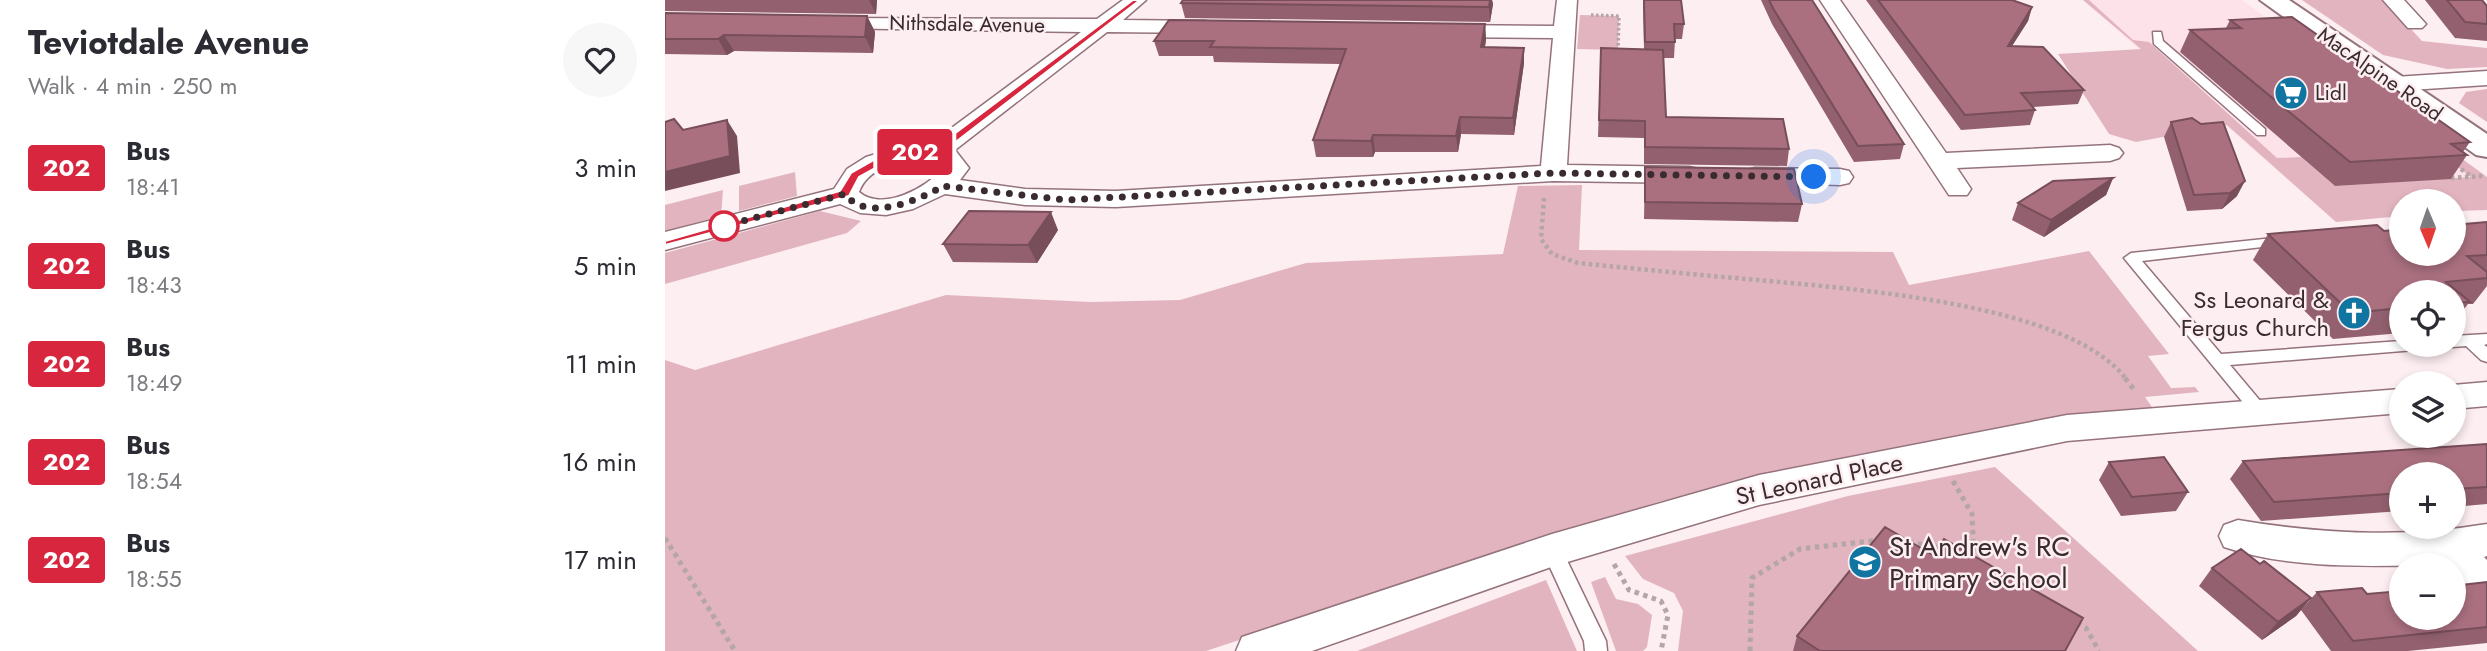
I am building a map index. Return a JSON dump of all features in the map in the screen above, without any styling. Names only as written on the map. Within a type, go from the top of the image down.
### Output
[{"type":"street","points":[[936,152],[1136,0]]},
{"type":"street","points":[[1830,0],[1958,189]]},
{"type":"street","name":"MacAlpine Road","points":[[2272,0],[2487,148]]},
{"type":"street","points":[[2393,0],[2416,24]]},
{"type":"street","name":"Nithsdale Avenue","points":[[801,22],[1228,27]]},
{"type":"street","points":[[1424,30],[1565,24],[1553,173]]},
{"type":"street","points":[[2395,83],[2487,78]]},
{"type":"street","points":[[936,152],[954,161],[956,168],[943,186],[921,198],[893,205],[860,205],[845,194],[847,184],[855,175],[876,162],[903,154],[936,152]]},
{"type":"street","points":[[1940,161],[2110,153]]},
{"type":"street","points":[[943,186],[1025,197],[1116,199],[1553,173],[1840,177]]},
{"type":"street","points":[[665,241],[845,194]]},
{"type":"street","points":[[2466,396],[2487,394]]},
{"type":"street","name":"St Leonard Place","points":[[1257,651],[1552,550],[1759,490],[2067,428],[2389,402]]},
{"type":"street","points":[[2238,536],[2311,550],[2379,552],[2469,543],[2487,588]]},
{"type":"lane","points":[[2157,34],[2158,42],[2261,132]]},
{"type":"lane","points":[[2261,413],[2131,258],[2237,244],[2305,240]]},
{"type":"lane","points":[[2470,341],[2487,356]]},
{"type":"lane","points":[[2217,360],[2389,347]]},
{"type":"lane","points":[[1552,550],[1595,641],[1596,651]]},
{"type":"path","points":[[1619,16],[1618,50],[1565,24],[1619,16]]},
{"type":"path","points":[[1553,173],[1544,187],[1541,239],[1552,254],[1578,263],[1901,294],[2026,322],[2063,334],[2117,367],[2155,419]]},
{"type":"path","points":[[2451,178],[2487,176]]},
{"type":"path","points":[[1936,453],[1972,514],[1974,556]]},
{"type":"path","points":[[1601,535],[1629,590],[1661,601],[1668,615],[1661,651]]},
{"type":"path","points":[[665,538],[735,651]]},
{"type":"path","points":[[1750,651],[1752,578],[1800,550],[1869,539],[1882,540]]},
{"type":"path","points":[[1896,541],[1948,550]]},
{"type":"path","points":[[1961,553],[1974,556],[1985,564]]},
{"type":"path","points":[[2074,621],[2086,628],[2099,651]]},
{"type":"shaded area","points":[[2083,0],[2242,0],[2487,177],[2487,210],[2466,211],[2466,189],[2389,189],[2389,217],[2336,222]]},
{"type":"shaded area","points":[[2083,0],[2089,0],[2133,40],[2149,42],[2277,158],[2301,157],[2335,186],[2471,177],[2285,38],[2296,38],[2487,177],[2487,210],[2466,211],[2466,189],[2389,189],[2389,217],[2336,222],[2227,125],[2136,142],[2109,134],[2058,54],[2141,49]]},
{"type":"shaded area","points":[[2302,0],[2384,0],[2422,41],[2487,48],[2487,67],[2447,69],[2383,55]]},
{"type":"shaded area","points":[[1580,15],[1619,16],[1618,50],[1577,49]]},
{"type":"shaded area","points":[[2487,89],[2487,122],[2459,103],[2466,92]]},
{"type":"shaded area","points":[[795,172],[797,196],[739,211],[739,186]]},
{"type":"shaded area","points":[[1582,185],[1579,250],[1893,252],[1909,285],[2089,251],[2169,354],[2148,356],[2171,388],[2195,387],[2199,392],[2145,397],[2154,410],[2001,428],[1836,459],[1658,502],[1206,651],[665,651],[665,360],[695,370],[946,295],[1090,302],[1180,300],[1306,263],[1503,254],[1518,186]]},
{"type":"shaded area","points":[[723,190],[721,216],[665,231],[665,205]]},
{"type":"shaded area","points":[[820,211],[861,221],[847,233],[665,284],[665,253]]},
{"type":"shaded area","name":"St Andrew's RC Primary School","points":[[1995,467],[2198,651],[1678,651],[1683,611],[1674,593],[1643,579],[1625,556],[1848,496]]},
{"type":"shaded area","points":[[1605,577],[1616,599],[1638,604],[1652,615],[1647,647],[1643,651],[1616,651],[1591,582]]},
{"type":"shaded area","points":[[1546,580],[1577,651],[1357,651]]},
{"type":"building","points":[[1183,0],[1490,0],[1489,7],[1181,3]]},
{"type":"building","points":[[1644,0],[1681,0],[1684,24],[1674,24],[1675,42],[1645,42]]},
{"type":"building","points":[[1769,0],[1812,0],[1904,144],[1858,146]]},
{"type":"building","points":[[1878,0],[2012,0],[2032,7],[2008,46],[2043,47],[2084,90],[2021,93],[2035,110],[1965,115]]},
{"type":"building","points":[[2447,0],[2482,0],[2487,6],[2487,24],[2465,22]]},
{"type":"building","points":[[665,13],[867,16],[865,37],[724,35],[718,39],[665,39]]},
{"type":"building","points":[[2292,17],[2470,142],[2451,144],[2467,155],[2350,162],[2190,30],[2241,28],[2230,20]]},
{"type":"building","points":[[1169,20],[1485,24],[1481,47],[1524,48],[1513,118],[1460,117],[1456,136],[1373,135],[1371,141],[1313,140],[1346,49],[1210,47],[1214,41],[1154,41]]},
{"type":"building","points":[[1601,48],[1663,50],[1666,117],[1783,119],[1789,149],[1645,147],[1645,121],[1599,120]]},
{"type":"building","points":[[2192,118],[2201,124],[2223,122],[2245,181],[2230,193],[2194,195],[2171,122]]},
{"type":"building","points":[[674,119],[683,130],[727,120],[730,156],[665,172],[665,122]]},
{"type":"building","points":[[1645,167],[1794,169],[1802,204],[1645,202]]},
{"type":"building","points":[[2113,178],[2051,220],[2018,203],[2053,181]]},
{"type":"building","points":[[969,211],[1051,212],[1028,245],[943,244]]},
{"type":"building","points":[[2487,222],[2487,255],[2467,256],[2487,272],[2487,278],[2389,280],[2389,309],[2351,313],[2268,234],[2377,225],[2384,231],[2389,230],[2389,266],[2466,266],[2466,224]]},
{"type":"building","points":[[2487,444],[2487,487],[2466,488],[2466,462],[2389,462],[2389,494],[2274,502],[2243,461],[2430,448],[2466,448],[2466,445]]},
{"type":"building","points":[[2164,457],[2188,492],[2132,497],[2109,462]]},
{"type":"building","points":[[1885,527],[1933,555],[1944,539],[2083,618],[2065,651],[1820,651],[1797,636]]},
{"type":"building","points":[[2241,549],[2260,564],[2264,561],[2311,598],[2278,622],[2212,568]]},
{"type":"building","points":[[2487,582],[2487,627],[2466,629],[2466,584]]},
{"type":"building","points":[[2362,588],[2367,594],[2389,592],[2389,630],[2458,630],[2353,641],[2317,592]]},
{"type":"bus line","name":"202","points":[[665,241],[845,194],[847,184],[868,166],[903,154],[936,152],[1136,0]]},
{"type":"place","name":"Lidl","points":[[2291,93]]},
{"type":"place","name":"Ss Leonard & Fergus Church","points":[[2354,313]]},
{"type":"place","name":"St Andrew's RC Primary School","points":[[1865,562]]},
{"type":"route","points":[[724,226],[716,228],[845,194],[860,205],[875,207],[912,201],[943,186],[1066,200],[1553,173],[1814,177]]}]
